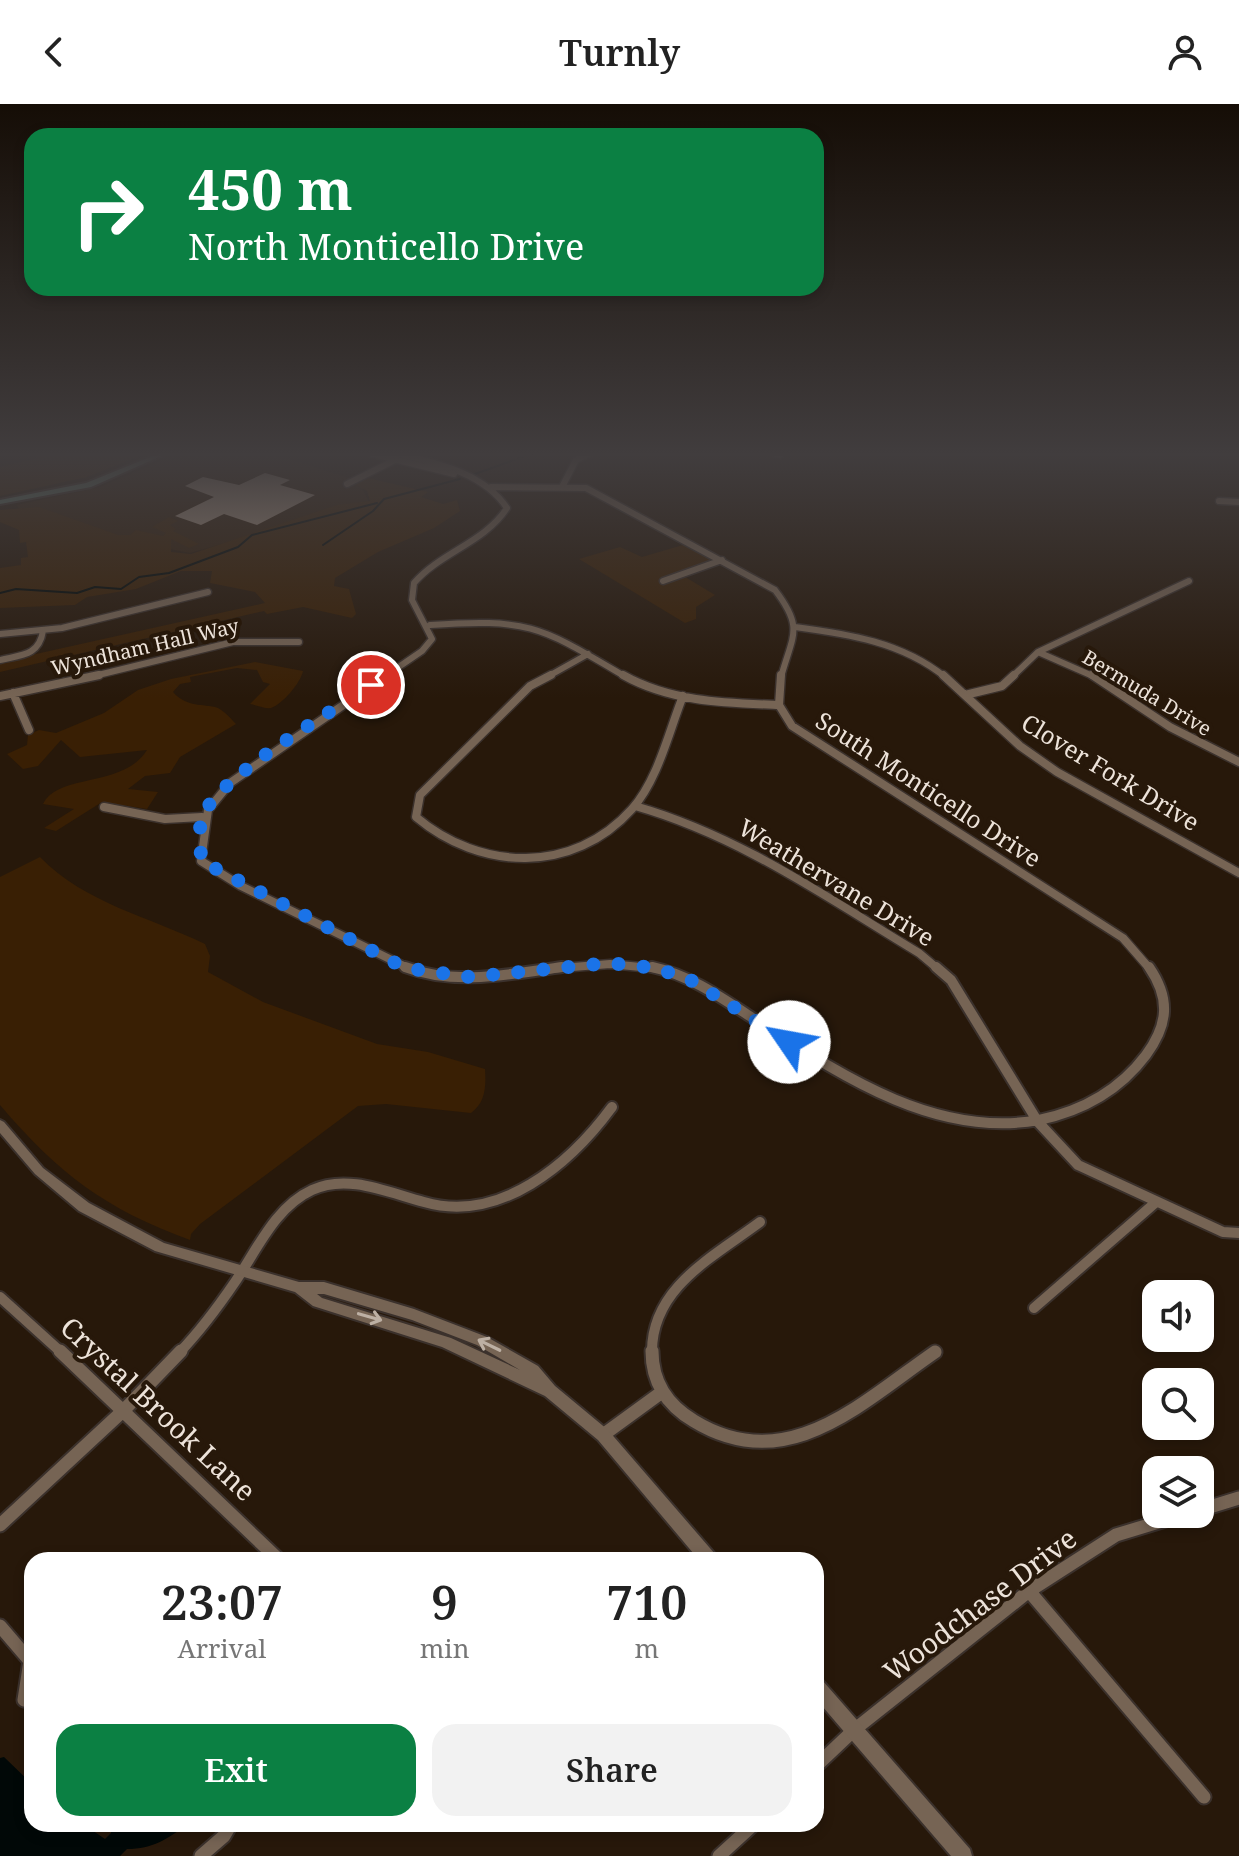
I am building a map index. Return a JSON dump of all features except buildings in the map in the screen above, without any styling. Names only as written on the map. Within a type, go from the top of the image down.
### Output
[{"type":"street","points":[[104,807],[165,819],[202,817],[243,771],[422,651],[432,639],[430,625],[413,603],[410,592],[414,580],[427,568],[485,535]]},
{"type":"street","points":[[430,625],[488,622],[529,625],[643,684],[717,702],[779,705],[778,686],[795,627],[794,615],[775,590],[676,535]]},
{"type":"street","points":[[663,581],[722,560]]},
{"type":"street","points":[[965,695],[1002,686],[1038,652],[1189,581]]},
{"type":"street","points":[[0,634],[43,631],[208,592]]},
{"type":"street","name":"Clover Fork Drive","points":[[795,627],[866,636],[924,662],[965,695],[992,724],[1034,757],[1239,873]]},
{"type":"street","points":[[0,660],[34,652],[40,646],[43,631]]},
{"type":"street","name":"Wyndham Hall Way","points":[[0,696],[149,664],[233,642],[299,642]]},
{"type":"street","name":"Bermuda Drive","points":[[1038,652],[1093,675],[1170,727],[1239,762]]},
{"type":"street","points":[[588,654],[555,669],[521,694],[420,795],[416,817],[451,847],[508,858],[543,857],[599,840],[635,806],[683,696]]},
{"type":"street","points":[[13,693],[29,730]]},
{"type":"street","name":"South Monticello Drive","points":[[202,817],[201,861],[405,968],[470,977],[609,963],[655,968],[689,979],[832,1070],[924,1111],[999,1125],[1038,1122],[1076,1111],[1122,1083],[1157,1041],[1168,1016],[1164,988],[1123,938],[817,744],[792,726],[779,705]]},
{"type":"street","name":"Weathervane Drive","points":[[635,806],[687,821],[737,843],[919,953],[951,980],[1038,1122],[1078,1165],[1223,1232],[1239,1233]]},
{"type":"street","points":[[0,1525],[209,1321],[289,1207],[313,1189],[342,1182],[445,1208],[475,1208],[499,1202],[593,1136],[612,1107]]},
{"type":"street","points":[[0,1125],[39,1171],[84,1207],[160,1247],[299,1288],[318,1302],[467,1350],[519,1379],[550,1391],[603,1435],[702,1552]]},
{"type":"street","points":[[1034,1308],[1155,1203]]},
{"type":"street","points":[[760,1222],[667,1297],[651,1328],[653,1359],[662,1392],[693,1420],[731,1441],[777,1443],[816,1430],[935,1352]]},
{"type":"street","name":"Crystal Brook Lane","points":[[0,1297],[122,1408],[271,1552]]},
{"type":"street","points":[[603,1435],[662,1392]]},
{"type":"street","points":[[1214,1506],[1239,1498]]},
{"type":"street","name":"Woodchase Drive","points":[[824,1758],[854,1730],[1029,1591],[1116,1535],[1142,1527]]},
{"type":"street","points":[[1029,1591],[1204,1797]]},
{"type":"street","points":[[0,1626],[24,1654]]},
{"type":"street","points":[[824,1695],[963,1856]]},
{"type":"street","points":[[201,1856],[226,1832]]},
{"type":"street","points":[[719,1856],[745,1832]]},
{"type":"shaded area","points":[[19,535],[181,535],[199,544],[189,548],[171,539],[171,552],[191,554],[248,535],[418,535],[378,552],[335,578],[334,586],[349,589],[356,614],[352,618],[303,607],[267,614],[264,611],[0,672],[0,662],[265,603],[255,592],[210,583],[212,571],[181,571],[136,589],[87,597],[75,605],[0,608],[0,568],[21,565],[21,558],[28,557],[26,542],[20,543]]},
{"type":"shaded area","points":[[96,535],[254,535],[190,553]]},
{"type":"shaded area","points":[[683,545],[711,560],[677,572],[715,595],[696,607],[696,619],[685,623],[579,559],[620,547],[642,557]]},
{"type":"shaded area","points":[[255,662],[303,671],[286,697],[271,708],[250,704],[270,684],[263,682],[257,670],[237,668],[190,677],[191,682],[180,684],[173,692],[187,702],[218,708],[236,724],[180,757],[170,773],[145,776],[128,789],[158,792],[147,809],[102,802],[56,831],[44,828],[74,809],[43,804],[51,794],[76,783],[123,770],[137,762],[147,750],[80,757],[61,740],[38,766],[23,769],[7,754],[27,745],[28,735],[39,730],[56,733],[104,713],[138,690],[171,679]]},
{"type":"shaded area","points":[[40,857],[57,873],[97,898],[205,944],[210,956],[208,972],[263,1002],[377,1044],[428,1052],[485,1069],[485,1087],[480,1104],[471,1113],[386,1104],[358,1106],[200,1224],[190,1240],[108,1202],[63,1169],[0,1105],[0,877]]},
{"type":"shaded area","points":[[4,1757],[24,1776],[24,1832],[95,1832],[105,1839],[111,1832],[176,1832],[145,1847],[127,1849],[120,1856],[0,1856],[0,1758]]},
{"type":"waterway","points":[[0,593],[16,589],[77,593],[95,587],[121,589],[139,577],[169,573],[238,547],[253,535]]},
{"type":"waterway","points":[[323,545],[338,535]]},
{"type":"route","points":[[371,685],[243,771],[221,792],[202,817],[201,861],[405,968],[470,977],[609,963],[655,968],[689,979],[789,1042]]}]
